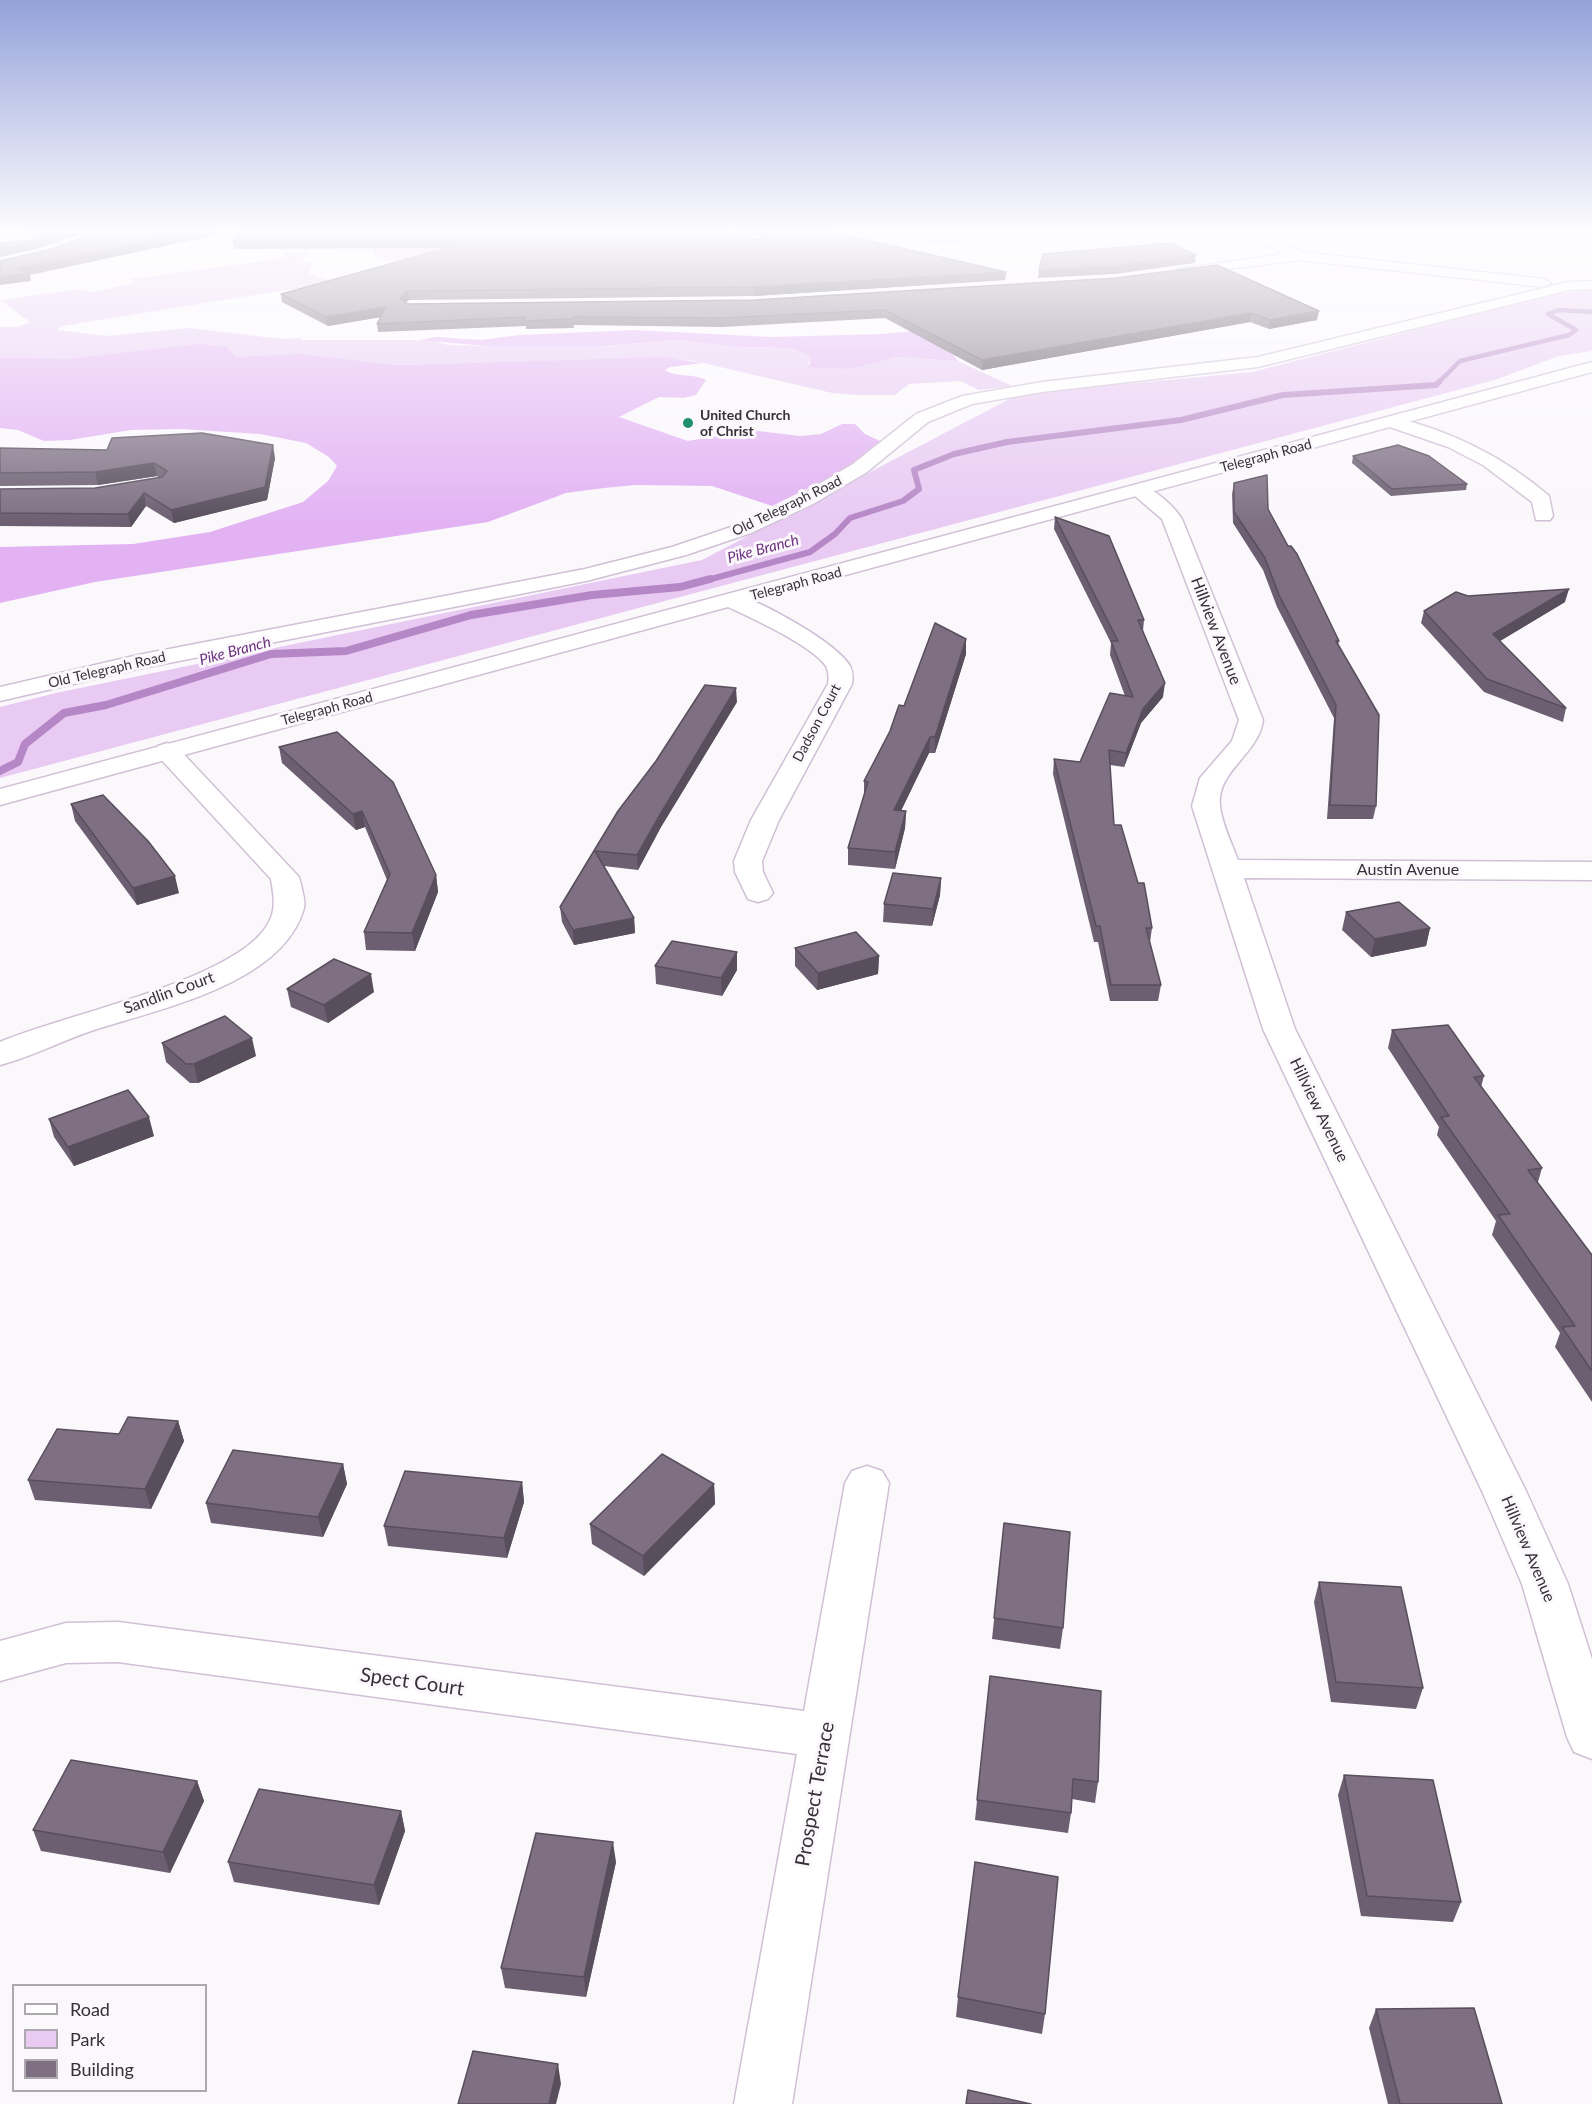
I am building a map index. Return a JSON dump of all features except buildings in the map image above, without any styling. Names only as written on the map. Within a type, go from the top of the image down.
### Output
[{"type":"street","name":"Old Telegraph Road","points":[[0,694],[138,662],[586,575],[679,551],[744,529],[806,500],[860,468],[922,418],[968,400],[1042,387],[1258,362],[1400,327]]},
{"type":"street","name":"Telegraph Road","points":[[0,797],[734,601],[1592,367]]},
{"type":"street","points":[[1393,422],[1473,450],[1542,500],[1543,516]]},
{"type":"street","name":"Hillview Avenue","points":[[1139,491],[1172,519],[1251,720],[1247,741],[1209,786],[1206,806],[1279,1029],[1504,1491],[1545,1584],[1592,1737]]},
{"type":"street","name":"Dadson Court","points":[[734,601],[820,649],[837,664],[841,674],[840,684],[765,820],[748,861],[749,872],[758,893]]},
{"type":"street","name":"Sandlin Court","points":[[0,1055],[54,1033],[200,984],[247,960],[268,944],[285,925],[291,910],[292,892],[285,877],[167,751]]},
{"type":"street","name":"Austin Avenue","points":[[1225,869],[1592,872]]},
{"type":"street","name":"Prospect Terrace","points":[[763,2104],[867,1483]]},
{"type":"street","name":"Spect Court","points":[[0,1661],[66,1643],[118,1642],[825,1737]]},
{"type":"green space","points":[[0,327],[61,327],[57,330],[108,336],[189,328],[282,339],[431,340],[448,345],[486,346],[603,346],[677,340],[737,347],[792,348],[811,357],[808,364],[851,369],[898,357],[958,361],[1012,386],[979,390],[960,381],[909,384],[895,395],[859,395],[832,393],[690,360],[639,358],[398,365],[303,354],[0,414]]},
{"type":"green space","points":[[1426,327],[1592,327],[1592,351],[1559,356],[1495,380],[0,778],[0,707],[56,693],[702,560],[1019,394],[1252,372]]},
{"type":"shaded area","points":[[953,327],[951,352],[958,361],[898,357],[851,369],[809,367],[811,357],[792,348],[737,347],[677,340],[603,346],[486,346],[420,340],[436,337],[481,340],[519,335],[635,330],[771,337],[882,334]]},
{"type":"shaded area","points":[[199,344],[227,347],[235,357],[303,354],[398,365],[663,357],[703,363],[670,367],[665,370],[706,380],[696,395],[684,398],[659,397],[619,417],[688,441],[750,430],[800,436],[821,434],[842,424],[855,424],[865,434],[880,441],[855,465],[772,506],[712,486],[636,485],[604,488],[566,493],[488,522],[95,582],[0,603],[0,547],[133,544],[210,532],[303,502],[328,481],[337,466],[329,457],[306,443],[260,434],[181,429],[131,430],[70,440],[44,441],[18,430],[0,428],[0,358],[68,359]]},
{"type":"waterway","name":"Pike Branch","points":[[704,581],[810,552],[835,534],[850,518],[903,501],[919,489],[914,470],[954,454],[1007,442],[1181,420],[1283,395],[1436,385],[1460,361],[1569,335],[1576,330],[1571,327]]},
{"type":"waterway","name":"Pike Branch","points":[[0,771],[18,762],[25,744],[64,713],[106,705],[271,654],[346,651],[471,615],[592,595],[680,587],[710,579]]},
{"type":"place","name":"United Church of Christ","points":[[688,423]]}]
